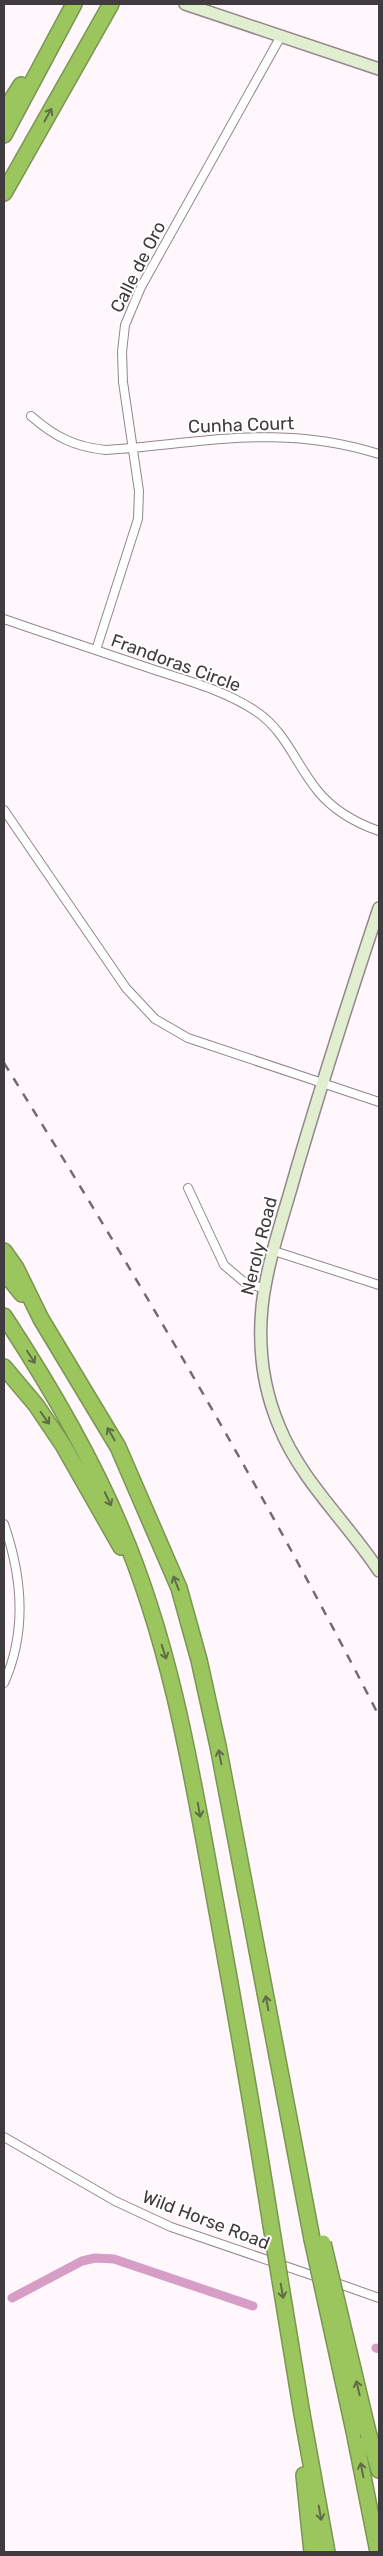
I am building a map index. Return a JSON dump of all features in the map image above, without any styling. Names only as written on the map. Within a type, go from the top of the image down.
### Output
[{"type":"highway","points":[[4,112],[74,4]]},
{"type":"highway","points":[[4,135],[74,4]]},
{"type":"highway","points":[[4,193],[110,4]]},
{"type":"highway","points":[[4,1251],[16,1268],[41,1319],[118,1447],[179,1588],[218,1746],[276,2050],[318,2241],[378,2552]]},
{"type":"highway","points":[[4,1272],[41,1319]]},
{"type":"highway","points":[[4,1316],[45,1379],[86,1453],[121,1527],[140,1577],[170,1669],[190,1758],[252,2106],[302,2414],[327,2552]]},
{"type":"highway","points":[[4,1366],[36,1405],[63,1445],[98,1509],[140,1577]]},
{"type":"highway","points":[[318,2241],[379,2470]]},
{"type":"highway","points":[[302,2414],[303,2468],[312,2552]]},
{"type":"street","points":[[185,4],[379,69]]},
{"type":"street","name":"Calle de Oro","points":[[96,650],[138,519],[139,491],[132,448],[122,352],[125,324],[132,306],[281,36]]},
{"type":"street","name":"Cunha Court","points":[[32,416],[46,430],[71,444],[106,450],[229,437],[276,436],[337,442],[379,454]]},
{"type":"street","name":"Frandoras Circle","points":[[4,619],[222,693],[246,705],[277,731],[317,790],[328,802],[343,814],[379,831]]},
{"type":"street","points":[[4,810],[126,988],[155,1019],[188,1038],[379,1102]]},
{"type":"street","name":"Neroly Road","points":[[379,908],[322,1082],[274,1251],[262,1306],[261,1354],[266,1384],[278,1424],[299,1465],[379,1572]]},
{"type":"street","points":[[188,1188],[224,1266],[244,1282],[265,1289]]},
{"type":"street","points":[[274,1251],[379,1285]]},
{"type":"street","points":[[4,1524],[18,1576],[19,1629],[15,1654],[4,1683]]},
{"type":"street","name":"Wild Horse Road","points":[[4,2137],[115,2200],[171,2227],[379,2298]]},
{"type":"waterway","points":[[12,2298],[82,2261],[95,2258],[114,2259],[253,2306]]},
{"type":"railway","points":[[4,1063],[103,1223],[198,1385],[291,1549],[379,1716]]}]
